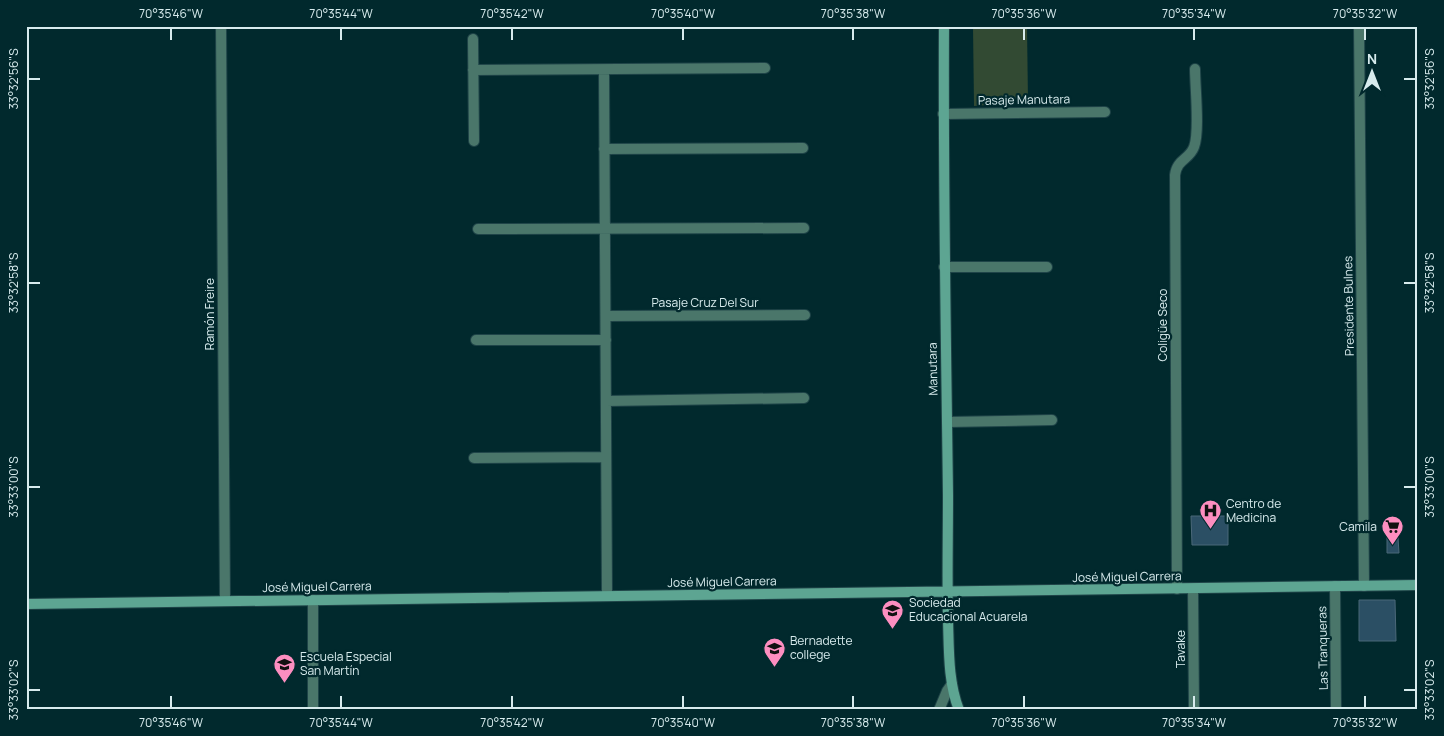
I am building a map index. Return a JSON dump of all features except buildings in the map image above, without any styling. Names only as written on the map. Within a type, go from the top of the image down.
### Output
[{"type":"street","name":"Ramón Freire","points":[[221,26],[225,601]]},
{"type":"street","name":"Manutara","points":[[944,26],[944,267],[949,651],[954,698],[960,710]]},
{"type":"street","name":"Presidente Bulnes","points":[[1359,26],[1364,586]]},
{"type":"street","points":[[473,39],[474,141]]},
{"type":"street","points":[[474,70],[765,68]]},
{"type":"street","name":"Coligüe Seco","points":[[1177,589],[1175,175],[1178,164],[1191,152],[1196,140],[1195,69]]},
{"type":"street","points":[[604,70],[607,596]]},
{"type":"street","name":"Pasaje Manutara","points":[[944,114],[1105,112]]},
{"type":"street","points":[[604,150],[803,148]]},
{"type":"street","points":[[478,229],[804,228]]},
{"type":"street","points":[[944,267],[1047,266]]},
{"type":"street","name":"Pasaje Cruz Del Sur","points":[[606,316],[805,315]]},
{"type":"street","points":[[476,340],[606,340]]},
{"type":"street","points":[[606,401],[804,398]]},
{"type":"street","points":[[947,422],[1052,420]]},
{"type":"street","points":[[474,458],[606,457]]},
{"type":"street","name":"José Miguel Carrera","points":[[26,604],[1418,585]]},
{"type":"street","name":"Las Tranqueras","points":[[1335,586],[1336,710]]},
{"type":"street","name":"Tavake","points":[[1193,589],[1194,710]]},
{"type":"street","points":[[313,600],[313,710]]},
{"type":"street","points":[[939,710],[952,684]]},
{"type":"green space","points":[[973,26],[1027,26],[1028,102],[974,106]]},
{"type":"place","name":"Centro de Medicina","points":[[1210,530]]},
{"type":"place","name":"Camila","points":[[1393,546]]},
{"type":"place","name":"Sociedad Educacional Acuarela","points":[[893,629]]},
{"type":"place","name":"Bernadette college","points":[[774,667]]},
{"type":"place","name":"Escuela Especial San Martín","points":[[284,683]]}]
